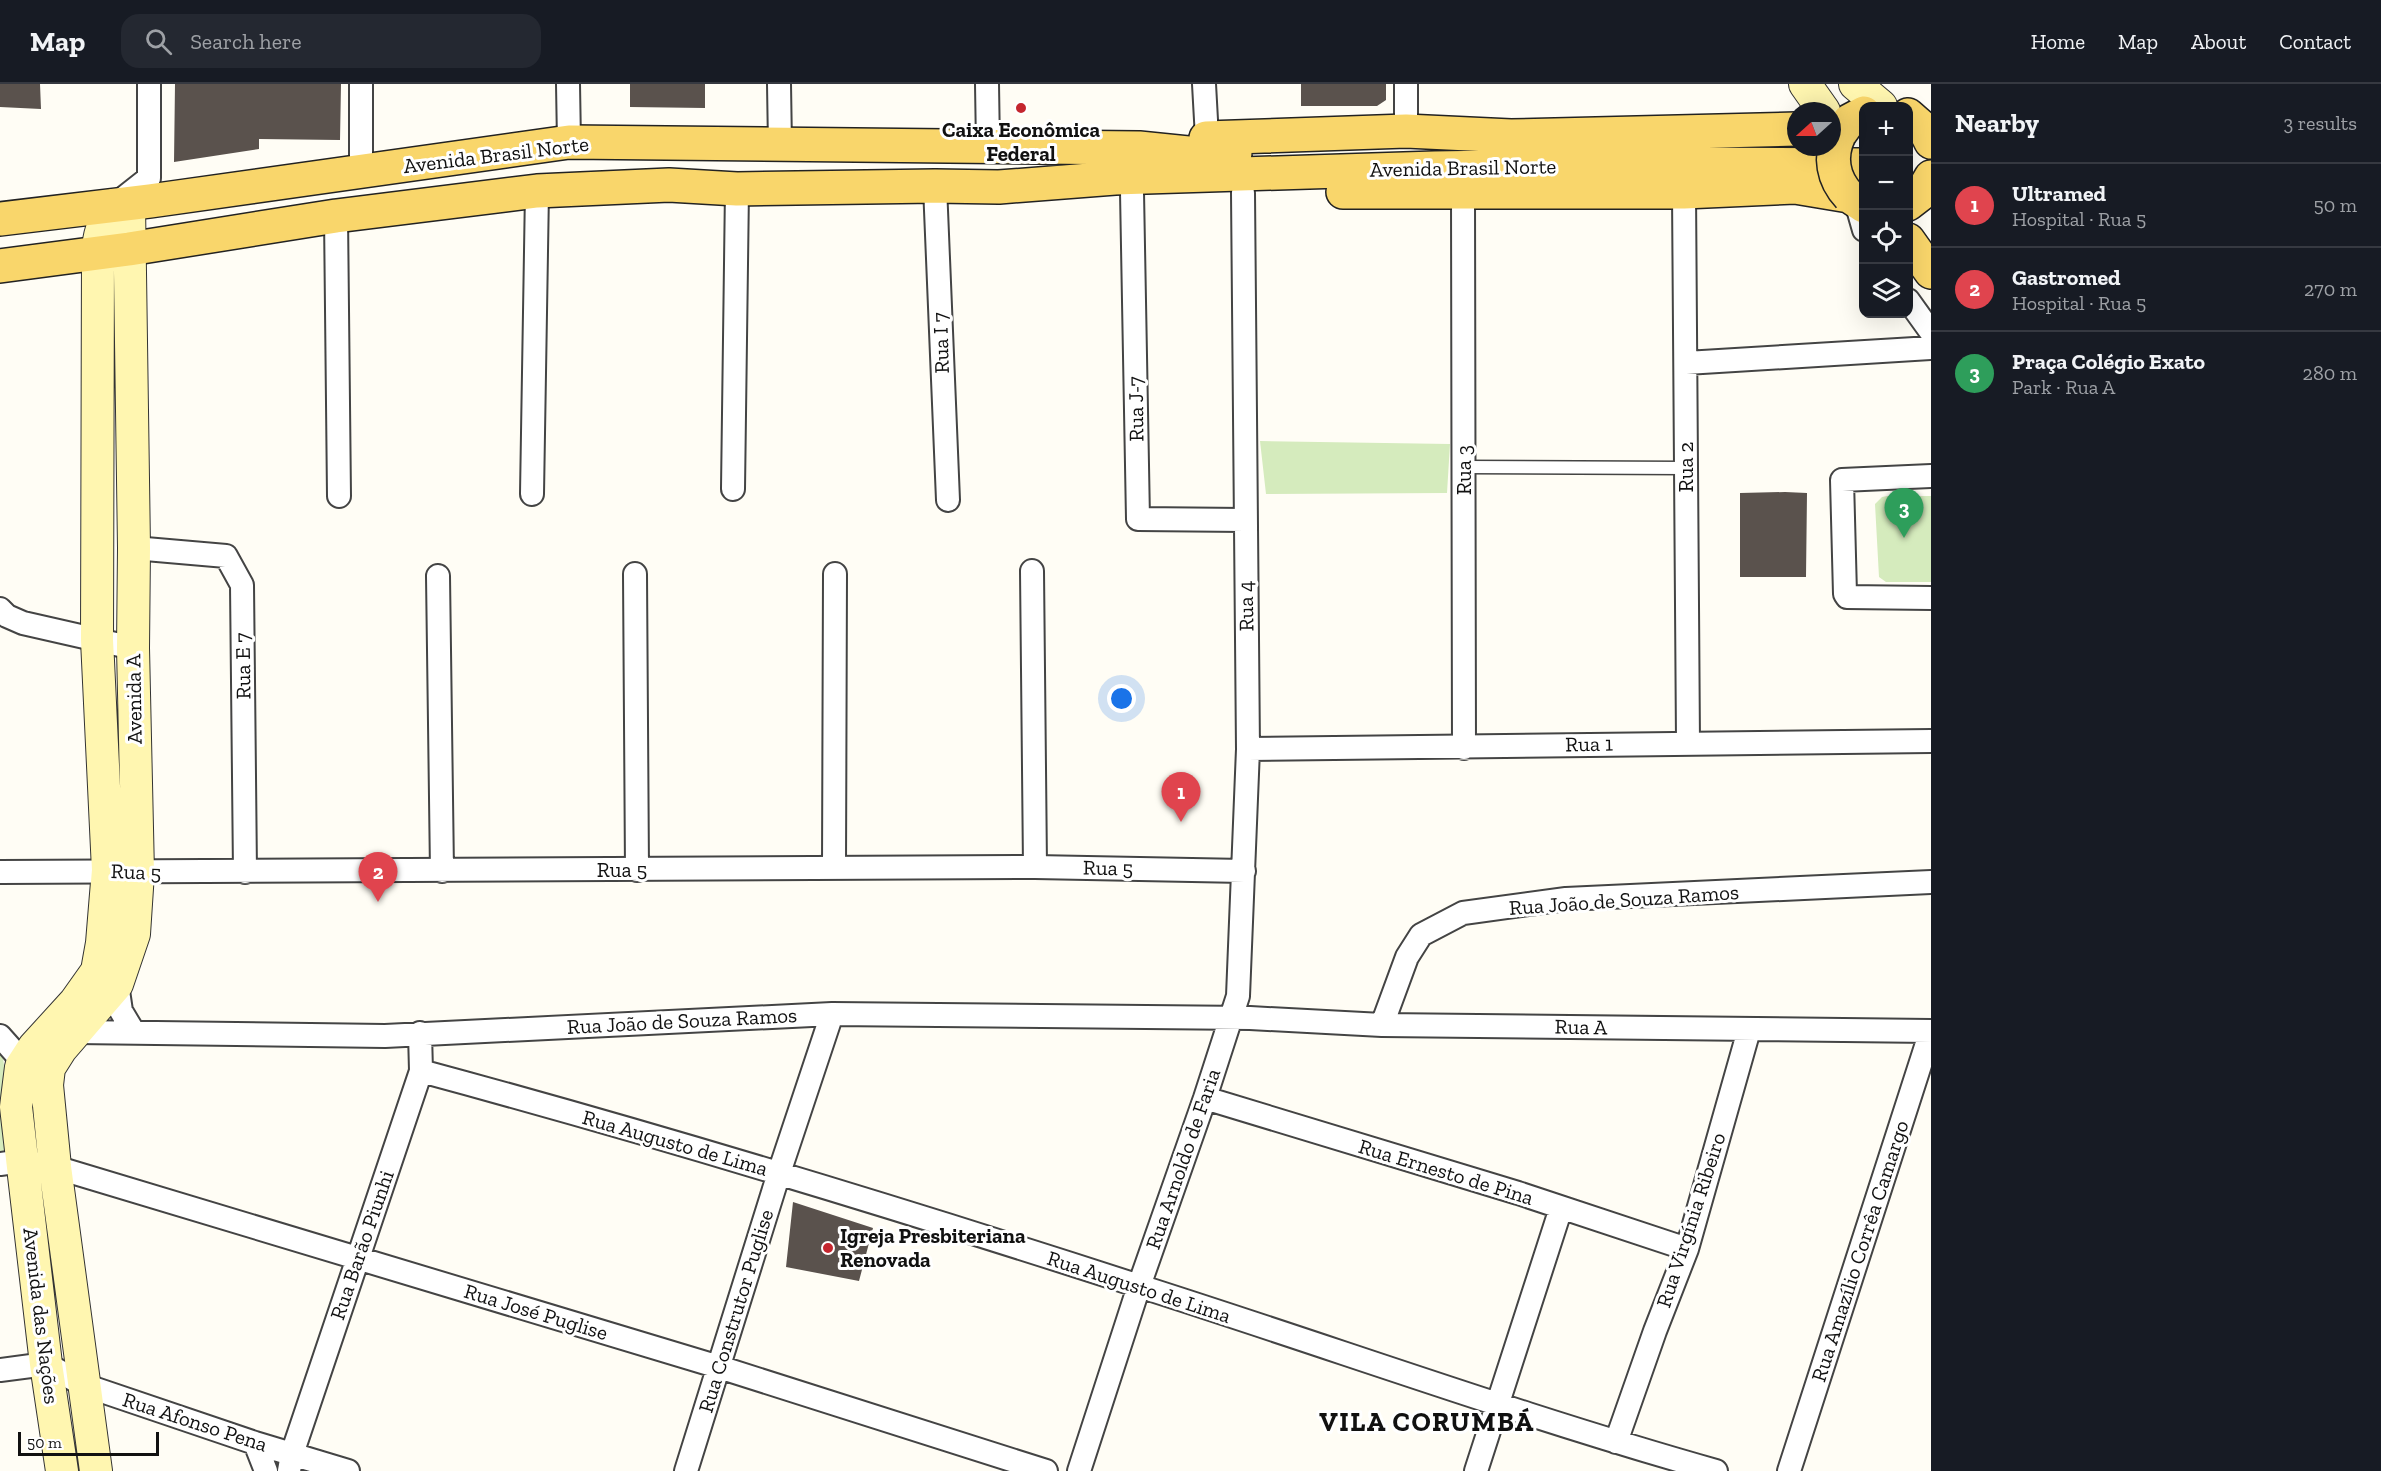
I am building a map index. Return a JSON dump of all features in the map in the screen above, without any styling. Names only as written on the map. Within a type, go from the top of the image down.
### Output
[{"type":"main road","name":"Avenida Brasil Norte","points":[[0,219],[121,205],[569,142],[1139,148],[1188,153],[1424,154],[1842,127]]},
{"type":"main road","points":[[1842,127],[1834,149],[1834,168],[1840,186],[1858,208]]},
{"type":"main road","name":"Avenida Brasil Norte","points":[[1139,148],[1207,138],[1406,131],[1510,136],[1787,129]]},
{"type":"main road","name":"Avenida Brasil Norte","points":[[0,266],[114,251],[336,216],[537,191],[669,185],[736,189],[999,187],[1115,178],[1435,168],[1668,164],[1859,165]]},
{"type":"main road","name":"Avenida Brasil Norte","points":[[1063,183],[1132,192],[1243,193],[1684,192],[1795,187],[1858,208]]},
{"type":"main road","points":[[1913,247],[1931,272]]},
{"type":"street","points":[[121,205],[149,178],[148,84]]},
{"type":"street","points":[[360,84],[361,171]]},
{"type":"street","points":[[568,84],[569,142]]},
{"type":"street","points":[[779,84],[780,145]]},
{"type":"street","points":[[987,84],[988,146]]},
{"type":"street","points":[[1204,84],[1207,138]]},
{"type":"street","points":[[1406,84],[1406,131]]},
{"type":"street","points":[[1805,84],[1842,127]]},
{"type":"street","points":[[1855,84],[1876,102]]},
{"type":"street","name":"Rua I 7","points":[[935,186],[948,500]]},
{"type":"street","points":[[733,489],[736,189]]},
{"type":"street","points":[[532,494],[537,191]]},
{"type":"street","name":"Rua J-7","points":[[1132,192],[1138,519],[1245,520]]},
{"type":"street","name":"Rua 3","points":[[1463,192],[1464,748]]},
{"type":"street","name":"Rua 2","points":[[1684,192],[1688,742]]},
{"type":"street","name":"Rua 4","points":[[1231,1018],[1238,996],[1248,749],[1243,193]]},
{"type":"street","name":"Avenida A","points":[[114,251],[98,242],[105,218],[121,205]]},
{"type":"street","points":[[336,216],[339,496]]},
{"type":"street","name":"Avenida A","points":[[11,1162],[21,1066],[34,1047],[75,1002],[97,971],[102,943],[123,872],[133,648],[134,548],[114,251]]},
{"type":"street","name":"Avenida A","points":[[55,1167],[46,1085],[49,1068],[61,1049],[117,984],[134,934],[123,872],[97,640],[114,251]]},
{"type":"street","points":[[1913,307],[1931,332]]},
{"type":"street","points":[[1686,363],[1931,348]]},
{"type":"street","points":[[1931,476],[1842,480],[1845,594],[1847,597],[1931,598]]},
{"type":"street","name":"Rua E 7","points":[[134,548],[226,556],[242,585],[245,872]]},
{"type":"street","points":[[1032,571],[1035,867]]},
{"type":"street","points":[[635,574],[638,870]]},
{"type":"street","points":[[834,868],[835,574]]},
{"type":"street","points":[[438,576],[442,871]]},
{"type":"street","points":[[0,609],[7,616],[23,623],[133,648]]},
{"type":"street","name":"Rua 1","points":[[1248,749],[1464,748],[1688,742],[1931,741]]},
{"type":"street","name":"Rua 5","points":[[0,872],[1035,867],[1244,870]]},
{"type":"street","name":"Rua João de Souza Ramos","points":[[1382,1025],[1407,957],[1421,935],[1463,913],[1566,899],[1931,882]]},
{"type":"street","points":[[117,984],[121,1011],[133,1031]]},
{"type":"street","name":"Rua João de Souza Ramos","points":[[76,1032],[385,1036],[832,1014],[1231,1018]]},
{"type":"street","name":"Rua Construtor Puglise","points":[[686,1471],[779,1173],[832,1014]]},
{"type":"street","name":"Rua A","points":[[1231,1018],[1382,1025],[1931,1031]]},
{"type":"street","name":"Rua Arnoldo de Faria","points":[[1079,1471],[1139,1286],[1231,1018]]},
{"type":"street","name":"Rua Virgínia Ribeiro","points":[[1616,1442],[1655,1330],[1687,1249],[1749,1030]]},
{"type":"street","name":"Rua Amazílio Corrêa Camargo","points":[[1789,1471],[1931,1031]]},
{"type":"street","name":"Rua Barão Piunhi","points":[[291,1463],[421,1071],[420,1033]]},
{"type":"street","points":[[0,1036],[16,1054],[21,1066]]},
{"type":"street","name":"Rua Augusto de Lima","points":[[421,1071],[779,1173],[1139,1286],[1616,1442],[1716,1471]]},
{"type":"street","name":"Rua Ernesto de Pina","points":[[1205,1098],[1687,1249]]},
{"type":"street","name":"Rua José Puglise","points":[[11,1162],[55,1167],[719,1367],[1046,1471]]},
{"type":"street","name":"Avenida das Nações","points":[[11,1162],[62,1471]]},
{"type":"street","name":"Avenida das Nações","points":[[55,1167],[96,1471]]},
{"type":"street","points":[[1476,1471],[1561,1208]]},
{"type":"street","points":[[0,1370],[46,1364]]},
{"type":"street","name":"Rua Afonso Pena","points":[[46,1364],[84,1385],[255,1443],[291,1463],[348,1471]]},
{"type":"street","points":[[255,1443],[266,1471]]},
{"type":"lane","points":[[1464,467],[1686,468]]},
{"type":"green space","points":[[1260,441],[1450,444],[1447,493],[1266,494]]},
{"type":"green space","points":[[1931,496],[1931,582],[1886,582],[1879,577],[1875,504],[1882,497]]},
{"type":"green space","points":[[0,1037],[17,1156],[0,1159]]},
{"type":"building","points":[[0,84],[40,84],[41,109],[0,107]]},
{"type":"building","points":[[175,84],[341,84],[340,140],[259,139],[259,149],[174,162]]},
{"type":"building","points":[[630,84],[705,84],[705,108],[630,107]]},
{"type":"building","points":[[1301,84],[1386,84],[1386,100],[1377,106],[1301,106]]},
{"type":"building","points":[[1740,493],[1807,493],[1806,577],[1740,577]]},
{"type":"building","name":"Igreja Presbiteriana Renovada","points":[[793,1202],[873,1228],[859,1281],[786,1267]]},
{"type":"place","name":"Caixa Econômica Federal","points":[[1021,108]]},
{"type":"place","name":"Praça Colégio Exato","points":[[1904,538]]},
{"type":"place","name":"Ultramed","points":[[1181,822]]},
{"type":"place","name":"Gastromed","points":[[378,902]]},
{"type":"place","name":"Igreja Presbiteriana Renovada","points":[[828,1248]]},
{"type":"district","name":"VILA CORUMBÁ","points":[[1427,1422]]}]
